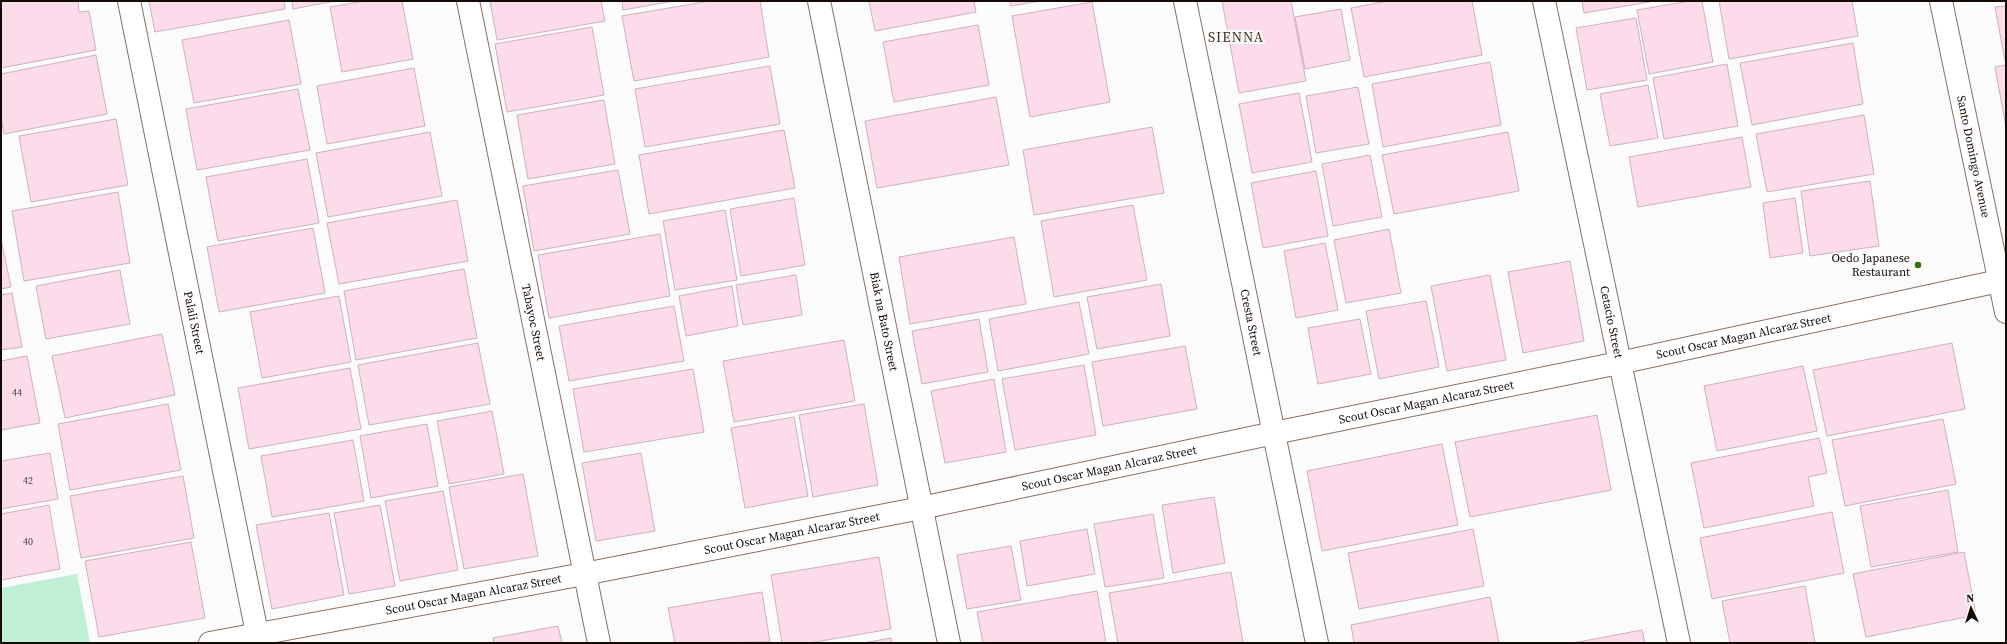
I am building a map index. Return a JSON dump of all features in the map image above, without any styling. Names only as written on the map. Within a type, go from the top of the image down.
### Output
[{"type":"street","name":"Palali Street","points":[[129,1],[258,638]]},
{"type":"street","name":"Tabayoc Street","points":[[468,1],[599,643]]},
{"type":"street","name":"Biak na Bato Street","points":[[819,1],[949,643]]},
{"type":"street","name":"Cresta Street","points":[[1184,1],[1317,643]]},
{"type":"street","name":"Cetacio Street","points":[[1544,1],[1679,643]]},
{"type":"street","name":"Santo Domingo Avenue","points":[[1941,1],[2003,281],[2006,312]]},
{"type":"street","name":"Scout Oscar Magan Alcaraz Street","points":[[210,643],[258,638],[921,508],[1274,433],[1619,363],[2003,281]]},
{"type":"green space","points":[[77,574],[90,643],[1,643],[1,588]]},
{"type":"building","points":[[1,1],[78,1],[79,12],[89,11],[96,50],[1,68]]},
{"type":"building","points":[[149,1],[284,1],[285,9],[155,32]]},
{"type":"building","points":[[292,1],[335,1],[293,9]]},
{"type":"building","points":[[364,1],[402,1],[413,59],[342,72],[330,7]]},
{"type":"building","points":[[490,1],[601,1],[605,21],[497,40]]},
{"type":"building","points":[[622,1],[674,1],[623,10]]},
{"type":"building","points":[[710,1],[760,1],[769,57],[634,81],[622,16]]},
{"type":"building","points":[[869,1],[974,1],[976,12],[875,31]]},
{"type":"building","points":[[1010,1],[1040,1],[1011,6]]},
{"type":"building","points":[[1222,1],[1291,1],[1306,81],[1239,93]]},
{"type":"building","points":[[1387,1],[1472,1],[1482,55],[1364,77],[1351,8]]},
{"type":"building","points":[[1582,1],[1655,1],[1584,13]]},
{"type":"building","points":[[1690,1],[1702,1],[1713,62],[1649,74],[1637,10]]},
{"type":"building","points":[[1719,1],[1852,1],[1858,36],[1729,59]]},
{"type":"building","points":[[1092,2],[1110,102],[1030,117],[1012,16]]},
{"type":"building","points":[[2006,6],[2006,61],[2005,61],[1995,7]]},
{"type":"building","points":[[1341,9],[1350,60],[1305,69],[1295,17]]},
{"type":"building","points":[[1636,18],[1647,80],[1587,90],[1576,28]]},
{"type":"building","points":[[289,20],[301,84],[194,103],[182,40]]},
{"type":"building","points":[[978,25],[989,85],[894,102],[883,42]]},
{"type":"building","points":[[592,27],[604,95],[507,112],[495,44]]},
{"type":"building","points":[[1853,43],[1863,104],[1752,125],[1740,63]]},
{"type":"building","points":[[96,55],[107,114],[4,134],[1,117],[1,74]]},
{"type":"building","points":[[1490,62],[1501,125],[1383,147],[1372,84]]},
{"type":"building","points":[[1727,64],[1738,126],[1664,139],[1653,78]]},
{"type":"building","points":[[2006,65],[2006,127],[1995,67]]},
{"type":"building","points":[[770,66],[780,124],[645,147],[635,89]]},
{"type":"building","points":[[414,68],[425,126],[327,144],[317,86]]},
{"type":"building","points":[[1648,85],[1658,138],[1610,146],[1600,94]]},
{"type":"building","points":[[1358,87],[1369,144],[1316,153],[1306,96]]},
{"type":"building","points":[[298,89],[310,150],[197,170],[186,109]]},
{"type":"building","points":[[1299,93],[1312,162],[1252,173],[1239,104]]},
{"type":"building","points":[[996,97],[1009,165],[877,188],[865,121]]},
{"type":"building","points":[[604,100],[615,164],[528,179],[517,115]]},
{"type":"building","points":[[1864,115],[1874,174],[1767,192],[1756,134]]},
{"type":"building","points":[[116,119],[128,185],[31,202],[19,136]]},
{"type":"building","points":[[1152,127],[1164,193],[1034,215],[1023,150]]},
{"type":"building","points":[[784,130],[795,188],[649,214],[639,155]]},
{"type":"building","points":[[430,132],[442,196],[328,217],[316,153]]},
{"type":"building","points":[[1508,132],[1519,191],[1394,214],[1382,155]]},
{"type":"building","points":[[1742,137],[1751,187],[1638,207],[1629,157]]},
{"type":"building","points":[[1370,155],[1382,217],[1333,226],[1322,164]]},
{"type":"building","points":[[307,159],[319,223],[218,241],[206,177]]},
{"type":"building","points":[[618,170],[630,234],[534,251],[523,186]]},
{"type":"building","points":[[1316,171],[1328,236],[1263,248],[1251,183]]},
{"type":"building","points":[[1870,181],[1879,246],[1810,256],[1801,191]]},
{"type":"building","points":[[118,192],[130,263],[24,281],[12,211]]},
{"type":"building","points":[[794,198],[805,265],[741,276],[730,209]]},
{"type":"building","points":[[1795,198],[1803,253],[1770,258],[1763,203]]},
{"type":"building","points":[[457,200],[468,261],[339,284],[327,223]]},
{"type":"building","points":[[1133,205],[1147,280],[1054,297],[1041,221]]},
{"type":"building","points":[[725,210],[737,280],[675,290],[663,221]]},
{"type":"building","points":[[313,228],[325,293],[219,312],[207,247]]},
{"type":"building","points":[[1389,229],[1401,293],[1346,303],[1334,240]]},
{"type":"building","points":[[660,234],[670,296],[549,318],[538,255]]},
{"type":"building","points":[[1014,237],[1026,304],[910,324],[899,257]]},
{"type":"building","points":[[1,239],[11,287],[1,289]]},
{"type":"building","points":[[1325,243],[1338,310],[1296,318],[1284,251]]},
{"type":"building","points":[[1570,261],[1584,341],[1523,353],[1508,272]]},
{"type":"building","points":[[464,269],[477,338],[356,360],[344,291]]},
{"type":"building","points":[[120,270],[130,324],[46,339],[36,286]]},
{"type":"building","points":[[796,275],[802,315],[743,325],[736,285]]},
{"type":"building","points":[[1490,275],[1506,360],[1447,371],[1431,286]]},
{"type":"building","points":[[1161,284],[1170,336],[1097,349],[1087,297]]},
{"type":"building","points":[[732,286],[738,326],[686,336],[679,296]]},
{"type":"building","points":[[12,293],[22,347],[1,350],[1,295]]},
{"type":"building","points":[[339,296],[351,362],[262,378],[250,312]]},
{"type":"building","points":[[1426,301],[1439,367],[1379,379],[1366,311]]},
{"type":"building","points":[[1079,302],[1089,354],[998,371],[989,319]]},
{"type":"building","points":[[674,306],[684,361],[569,381],[559,326]]},
{"type":"building","points":[[979,319],[988,372],[922,384],[912,331]]},
{"type":"building","points":[[1360,319],[1371,374],[1318,384],[1308,328]]},
{"type":"building","points":[[162,334],[175,395],[65,418],[52,356]]},
{"type":"building","points":[[844,340],[855,401],[734,422],[723,361]]},
{"type":"building","points":[[478,343],[490,404],[369,425],[358,365]]},
{"type":"building","points":[[1952,343],[1965,409],[1827,436],[1813,370]]},
{"type":"building","points":[[1185,346],[1197,409],[1103,426],[1092,362]]},
{"type":"building","points":[[27,356],[40,423],[1,430],[1,361]]},
{"type":"building","points":[[1084,365],[1096,435],[1015,450],[1002,379]]},
{"type":"building","points":[[1803,366],[1817,431],[1717,451],[1704,386]]},
{"type":"building","points":[[350,368],[361,429],[249,449],[238,388]]},
{"type":"building","points":[[693,369],[704,432],[584,452],[573,389]]},
{"type":"building","points":[[994,379],[1006,452],[945,463],[931,391]]},
{"type":"building","points":[[168,404],[181,470],[70,490],[58,424]]},
{"type":"building","points":[[864,404],[878,485],[813,497],[799,415]]},
{"type":"building","points":[[492,411],[504,474],[449,484],[437,421]]},
{"type":"building","points":[[1597,415],[1611,490],[1470,517],[1455,442]]},
{"type":"building","points":[[794,417],[808,496],[745,508],[731,428]]},
{"type":"building","points":[[1943,419],[1956,484],[1845,506],[1832,440]]},
{"type":"building","points":[[427,424],[438,486],[371,498],[360,436]]},
{"type":"building","points":[[1819,438],[1827,473],[1808,477],[1814,506],[1704,528],[1691,463]]},
{"type":"building","points":[[353,440],[364,501],[272,517],[261,456]]},
{"type":"building","points":[[1442,444],[1458,525],[1322,551],[1307,471]]},
{"type":"building","points":[[50,453],[58,499],[1,509],[1,461]]},
{"type":"building","points":[[641,453],[655,531],[596,541],[582,463]]},
{"type":"building","points":[[523,474],[538,556],[464,569],[449,487]]},
{"type":"building","points":[[183,476],[194,538],[81,558],[70,496]]},
{"type":"building","points":[[1948,490],[1958,552],[1871,567],[1860,506]]},
{"type":"building","points":[[443,491],[458,570],[400,581],[385,501]]},
{"type":"building","points":[[1214,497],[1225,563],[1173,573],[1162,505]]},
{"type":"building","points":[[49,505],[60,569],[1,580],[1,514]]},
{"type":"building","points":[[380,505],[395,586],[349,594],[334,513]]},
{"type":"building","points":[[1832,512],[1844,573],[1712,599],[1700,538]]},
{"type":"building","points":[[329,513],[344,595],[272,609],[256,525]]},
{"type":"building","points":[[1153,514],[1164,578],[1105,587],[1094,524]]},
{"type":"building","points":[[1087,529],[1095,574],[1027,586],[1020,541]]},
{"type":"building","points":[[1473,529],[1484,586],[1359,609],[1348,553]]},
{"type":"building","points":[[191,542],[205,618],[99,637],[85,561]]},
{"type":"building","points":[[1011,546],[1021,600],[967,609],[957,555]]},
{"type":"building","points":[[1964,552],[1976,615],[1866,637],[1853,574]]},
{"type":"building","points":[[879,557],[891,629],[809,643],[782,643],[771,575]]},
{"type":"building","points":[[1231,572],[1243,643],[1118,643],[1109,593]]},
{"type":"building","points":[[1805,586],[1815,643],[1730,643],[1722,601]]},
{"type":"building","points":[[1097,591],[1106,643],[983,643],[977,612]]},
{"type":"building","points":[[762,592],[770,642],[675,643],[668,608]]},
{"type":"building","points":[[1490,597],[1499,643],[1354,643],[1351,625]]},
{"type":"building","points":[[558,626],[562,643],[494,643],[493,638]]},
{"type":"building","points":[[1642,630],[1645,643],[1573,643]]},
{"type":"building","points":[[891,638],[892,643],[864,643]]},
{"type":"place","name":"Oedo Japanese Restaurant","points":[[1918,265]]},
{"type":"district","name":"SIENNA","points":[[1236,37]]}]
